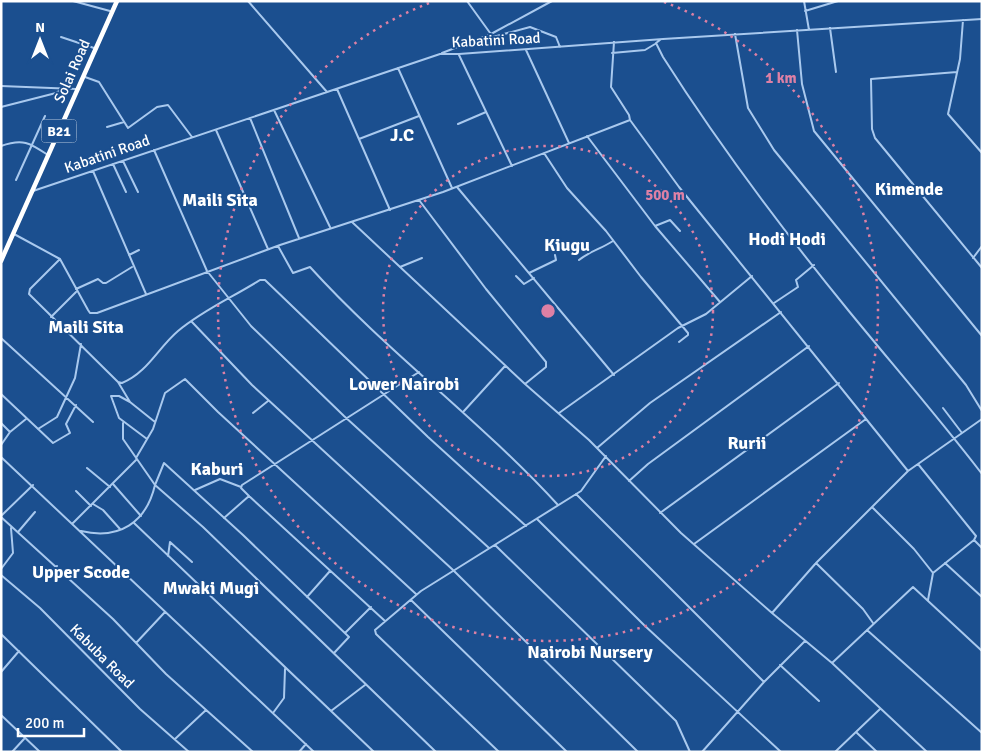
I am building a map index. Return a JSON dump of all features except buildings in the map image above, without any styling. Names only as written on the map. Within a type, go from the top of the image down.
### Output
[{"type":"highway","name":"Solai Road","points":[[1,261],[117,1]]},
{"type":"street","points":[[73,1],[113,12]]},
{"type":"street","points":[[248,1],[327,92]]},
{"type":"street","points":[[467,1],[493,37],[535,27],[556,37],[560,47]]},
{"type":"street","points":[[440,54],[491,34],[552,1]]},
{"type":"street","points":[[804,1],[809,30]]},
{"type":"street","points":[[805,11],[838,1]]},
{"type":"street","name":"Kabatini Road","points":[[33,190],[440,54],[982,19]]},
{"type":"street","points":[[963,20],[957,72],[948,114],[982,153]]},
{"type":"street","points":[[830,28],[836,72]]},
{"type":"street","points":[[797,30],[802,84],[814,131],[982,336]]},
{"type":"street","points":[[735,34],[748,108],[774,150],[966,385],[982,411]]},
{"type":"street","points":[[62,37],[96,49]]},
{"type":"street","points":[[612,53],[645,50],[663,39]]},
{"type":"street","points":[[614,42],[612,53],[612,90],[629,114],[630,120],[678,187],[839,383],[908,471]]},
{"type":"street","points":[[656,43],[674,75],[748,182],[982,474]]},
{"type":"street","points":[[525,50],[569,143]]},
{"type":"street","points":[[459,54],[512,166]]},
{"type":"street","points":[[398,68],[452,188]]},
{"type":"street","points":[[957,72],[871,79],[872,129],[875,138],[982,268]]},
{"type":"street","points":[[84,77],[99,82],[128,128],[156,107],[168,105],[192,138]]},
{"type":"street","points":[[1,86],[78,90]]},
{"type":"street","points":[[1,107],[56,93],[63,88]]},
{"type":"street","points":[[337,88],[390,210]]},
{"type":"street","points":[[274,110],[330,228]]},
{"type":"street","points":[[458,124],[486,112]]},
{"type":"street","points":[[16,180],[45,116]]},
{"type":"street","points":[[359,139],[419,116]]},
{"type":"street","points":[[250,118],[299,239]]},
{"type":"street","points":[[14,234],[60,259],[88,310],[94,314],[278,246],[457,187],[630,120]]},
{"type":"street","points":[[106,127],[124,122]]},
{"type":"street","points":[[216,130],[268,250]]},
{"type":"street","points":[[587,136],[655,226],[720,303]]},
{"type":"street","points":[[1,146],[19,141],[32,144],[48,155]]},
{"type":"street","points":[[154,150],[208,271],[228,298],[262,338],[347,419],[489,548]]},
{"type":"street","points":[[544,153],[567,188],[613,241],[688,334],[679,342]]},
{"type":"street","points":[[123,161],[138,192]]},
{"type":"street","points":[[113,164],[126,192]]},
{"type":"street","points":[[93,171],[146,294]]},
{"type":"street","points":[[457,187],[534,278],[575,332],[614,375]]},
{"type":"street","points":[[419,200],[486,289],[546,362],[546,367],[525,384]]},
{"type":"street","points":[[655,226],[670,220],[680,231]]},
{"type":"street","points":[[352,222],[505,366],[606,456],[660,513],[772,613],[832,663],[927,752]]},
{"type":"street","points":[[579,260],[588,253],[597,252],[613,241]]},
{"type":"street","points":[[278,246],[293,273],[309,267],[336,296],[418,372],[464,411],[558,505]]},
{"type":"street","points":[[973,258],[982,246]]},
{"type":"street","points":[[129,255],[139,250]]},
{"type":"street","points":[[529,272],[556,260],[556,255]]},
{"type":"street","points":[[400,267],[422,258]]},
{"type":"street","points":[[60,259],[29,292],[118,382],[126,398],[155,422]]},
{"type":"street","points":[[774,303],[798,287],[796,280],[814,265]]},
{"type":"street","points":[[52,317],[77,290],[98,279],[103,284],[106,283],[133,267]]},
{"type":"street","points":[[516,276],[524,284],[534,278]]},
{"type":"street","points":[[559,413],[682,326],[706,314],[752,276]]},
{"type":"street","points":[[118,382],[131,378],[144,368],[167,342],[191,321],[260,280],[265,280],[383,394],[526,526]]},
{"type":"street","points":[[597,448],[650,403],[781,312]]},
{"type":"street","points":[[191,321],[268,401],[453,570],[638,752]]},
{"type":"street","points":[[1,338],[93,422]]},
{"type":"street","points":[[38,429],[57,417],[76,376],[81,344]]},
{"type":"street","points":[[629,481],[648,464],[809,346]]},
{"type":"street","points":[[464,411],[505,366]]},
{"type":"street","points":[[241,487],[418,372]]},
{"type":"street","points":[[73,523],[137,458],[155,422],[165,393],[185,379],[218,412],[417,595]]},
{"type":"street","points":[[660,513],[839,383]]},
{"type":"street","points":[[1,394],[26,419],[55,443],[70,433],[66,424],[76,405]]},
{"type":"street","points":[[126,398],[114,395],[110,399],[117,415],[124,423],[147,439]]},
{"type":"street","points":[[252,413],[268,401]]},
{"type":"street","points":[[943,408],[962,433]]},
{"type":"street","points":[[1,445],[10,432],[26,419]]},
{"type":"street","points":[[694,544],[866,419]]},
{"type":"street","points":[[772,613],[816,563],[908,471],[982,419]]},
{"type":"street","points":[[1,423],[10,432]]},
{"type":"street","points":[[124,423],[122,437],[155,485],[176,502],[436,752]]},
{"type":"street","points":[[499,752],[376,634],[377,628],[417,595],[453,570],[576,494],[585,487],[606,456]]},
{"type":"street","points":[[1,457],[33,485],[314,752]]},
{"type":"street","points":[[79,530],[100,535],[134,524],[148,508],[164,463],[345,633],[349,639],[334,653]]},
{"type":"street","points":[[918,464],[976,536],[974,540],[933,573],[928,600]]},
{"type":"street","points":[[87,468],[110,487]]},
{"type":"street","points":[[194,490],[220,479],[241,487],[385,621]]},
{"type":"street","points":[[113,484],[142,516]]},
{"type":"street","points":[[33,485],[1,517],[11,528],[57,566],[166,674],[253,752]]},
{"type":"street","points":[[76,491],[92,505],[103,510],[120,529]]},
{"type":"street","points":[[576,494],[764,682]]},
{"type":"street","points":[[224,518],[249,496]]},
{"type":"street","points":[[872,507],[905,539],[933,573]]},
{"type":"street","points":[[18,532],[35,512]]},
{"type":"street","points":[[537,519],[621,604],[781,752]]},
{"type":"street","points":[[134,524],[374,752]]},
{"type":"street","points":[[1,568],[13,553],[11,528]]},
{"type":"street","points":[[974,540],[982,548]]},
{"type":"street","points":[[168,556],[169,543],[172,542],[192,562]]},
{"type":"street","points":[[494,544],[676,722],[690,752]]},
{"type":"street","points":[[816,563],[863,609],[873,624]]},
{"type":"street","points":[[945,563],[982,597]]},
{"type":"street","points":[[38,572],[46,578],[57,566]]},
{"type":"street","points":[[307,597],[330,571]]},
{"type":"street","name":"Kabuba Road","points":[[1,575],[36,604],[140,709],[189,752]]},
{"type":"street","points":[[832,663],[913,588],[982,651]]},
{"type":"street","points":[[411,600],[567,752]]},
{"type":"street","points":[[345,633],[371,607]]},
{"type":"street","points":[[136,643],[165,612]]},
{"type":"street","points":[[867,630],[982,733]]},
{"type":"street","points":[[1,634],[122,752]]},
{"type":"street","points":[[702,752],[764,682],[805,640]]},
{"type":"street","points":[[1,672],[19,651]]},
{"type":"street","points":[[780,666],[819,701]]},
{"type":"street","points":[[273,713],[284,698],[285,668]]},
{"type":"street","points":[[331,711],[365,685]]},
{"type":"street","points":[[836,752],[880,709]]},
{"type":"street","points":[[175,739],[207,710]]},
{"type":"street","points":[[1,715],[40,752]]},
{"type":"street","points":[[856,732],[877,752]]},
{"type":"street","points":[[12,752],[25,738]]},
{"type":"street","points":[[299,752],[306,744]]},
{"type":"district","name":"J.C","points":[[402,135]]},
{"type":"district","name":"Kimende","points":[[909,189]]},
{"type":"district","name":"Maili Sita","points":[[220,200]]},
{"type":"district","name":"Hodi Hodi","points":[[787,239]]},
{"type":"district","name":"Kiugu","points":[[567,245]]},
{"type":"district","name":"Maili Sita","points":[[86,327]]},
{"type":"district","name":"Lower Nairobi","points":[[404,384]]},
{"type":"district","name":"Rurii","points":[[747,443]]},
{"type":"district","name":"Kaburi","points":[[217,469]]},
{"type":"district","name":"Upper Scode","points":[[81,572]]},
{"type":"district","name":"Mwaki Mugi","points":[[211,588]]},
{"type":"district","name":"Nairobi Nursery","points":[[590,652]]}]
